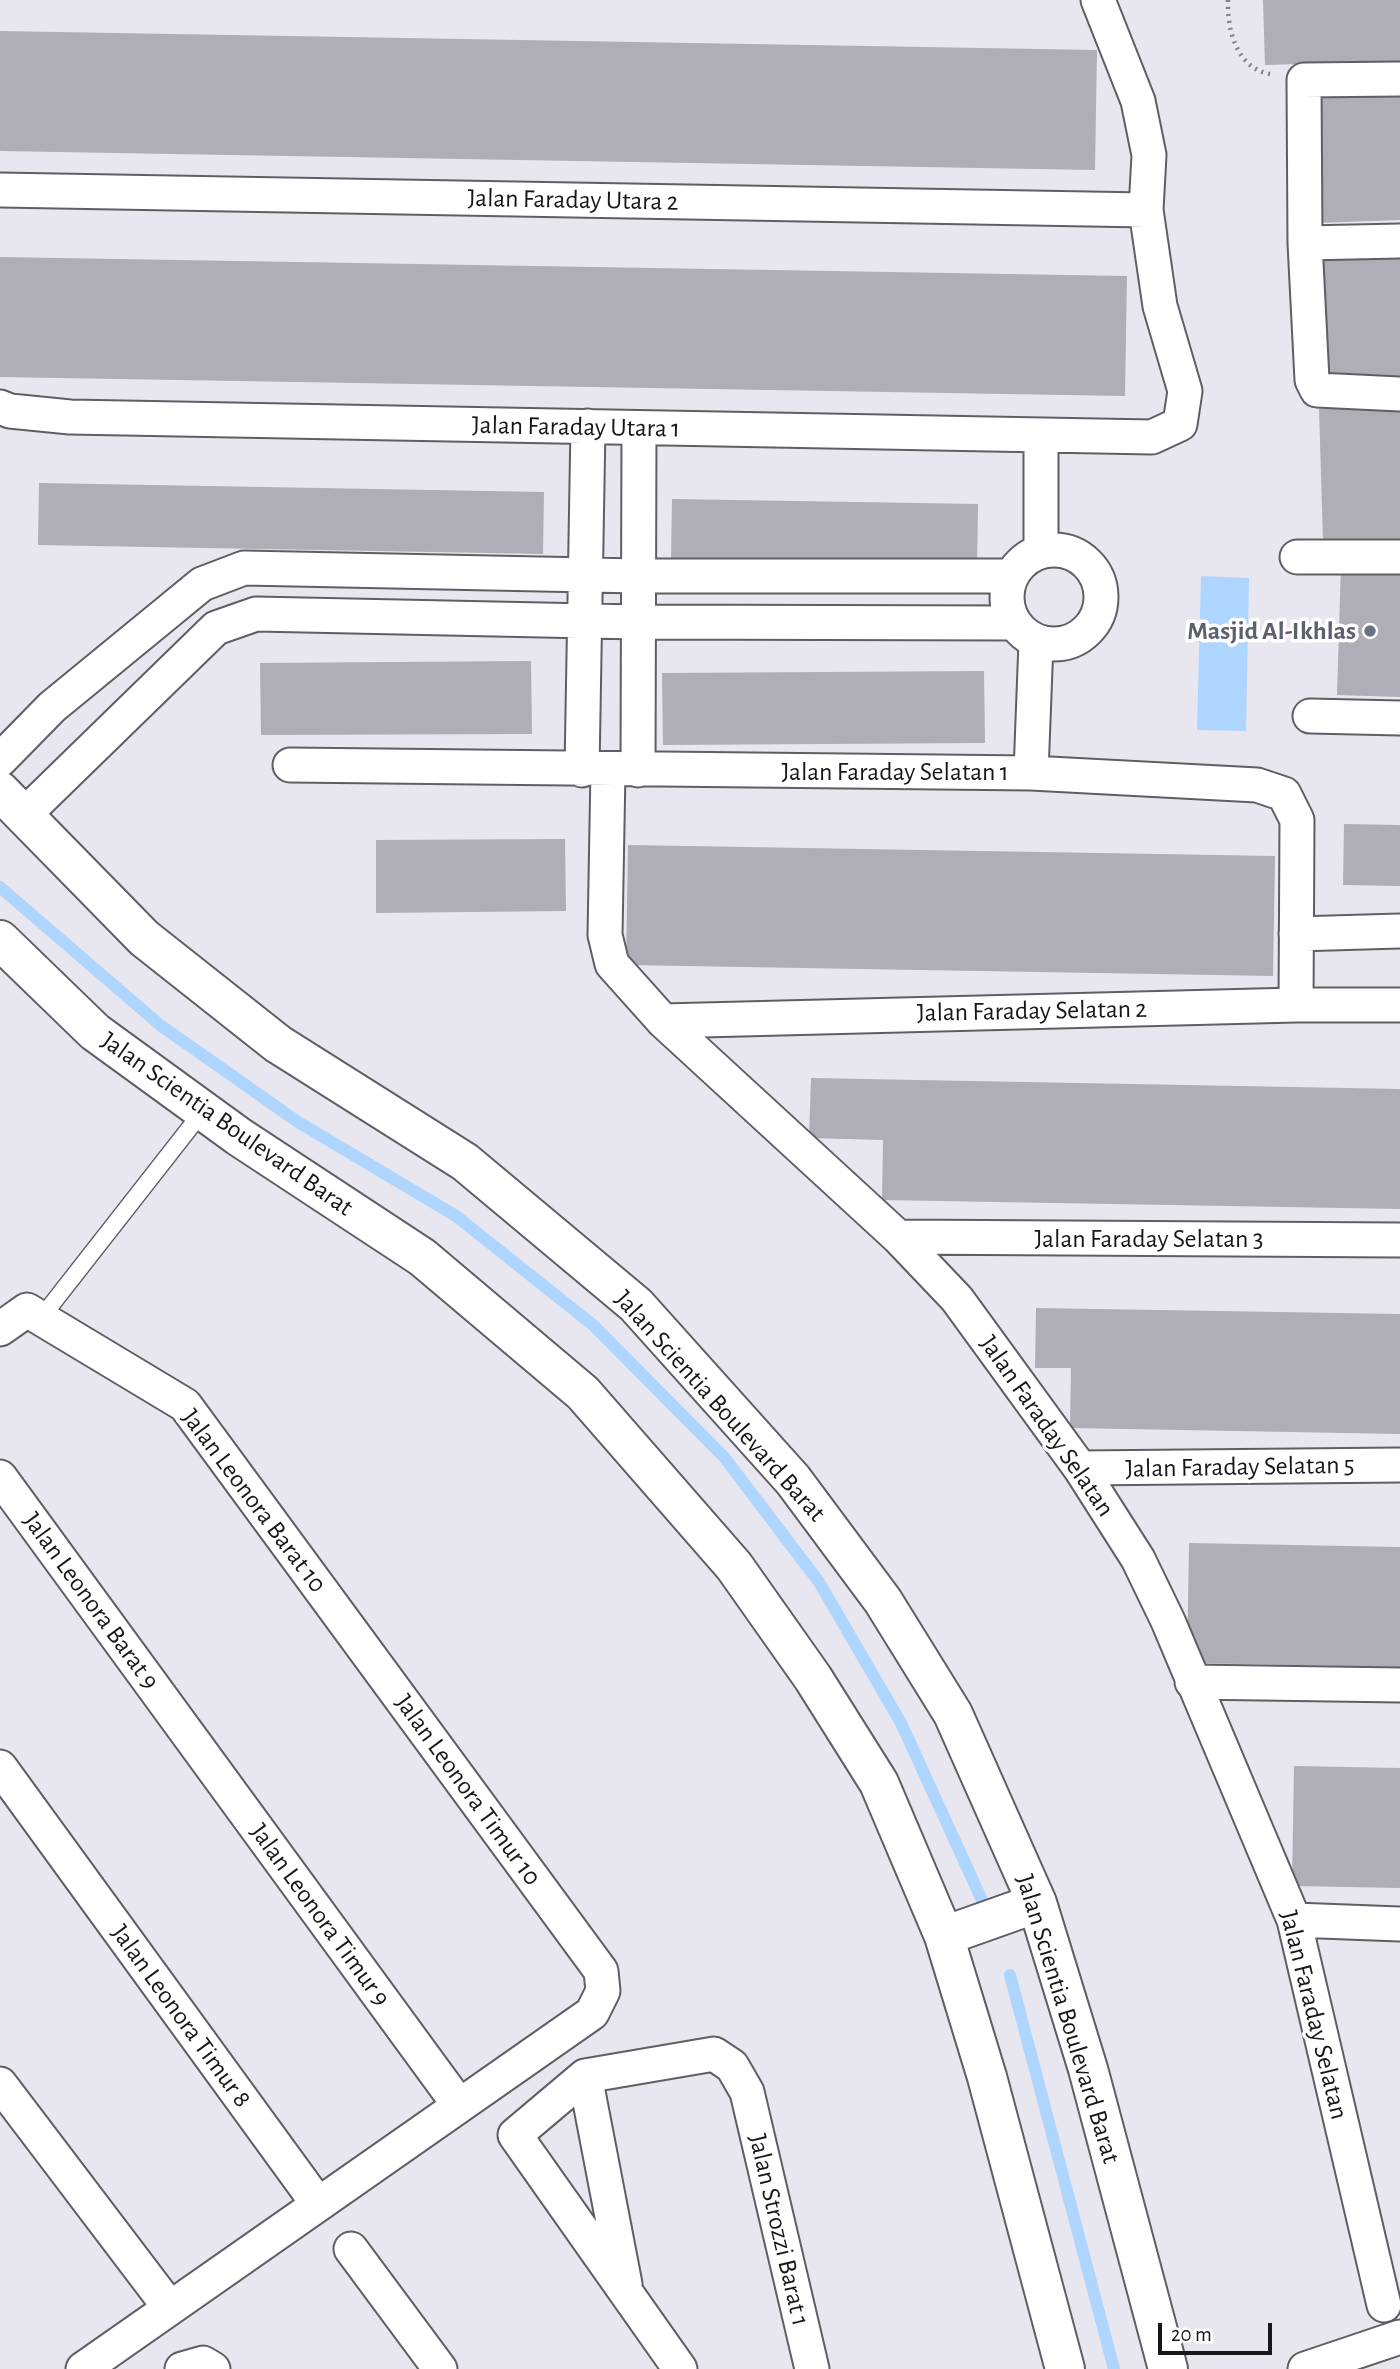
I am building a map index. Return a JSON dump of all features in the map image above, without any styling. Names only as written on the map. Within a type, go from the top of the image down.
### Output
[{"type":"street","points":[[1098,0],[1138,101],[1149,155],[1146,209]]},
{"type":"street","points":[[1400,79],[1304,80],[1305,243],[1312,380],[1317,390],[1400,394]]},
{"type":"street","name":"Jalan Faraday Utara 2","points":[[0,190],[1146,209]]},
{"type":"street","name":"Jalan Faraday Utara 1","points":[[0,407],[10,411],[70,417],[588,426],[1041,438],[1152,438],[1180,424],[1185,391],[1160,306],[1146,209]]},
{"type":"street","points":[[1305,243],[1400,241]]},
{"type":"street","points":[[588,426],[584,619],[609,770]]},
{"type":"street","points":[[609,770],[638,622],[639,429]]},
{"type":"street","points":[[1041,438],[1041,551]]},
{"type":"street","points":[[12,804],[216,628],[256,614],[584,619],[1025,632],[1066,643],[1091,628],[1102,600],[1095,571],[1072,552],[1041,551],[1024,560],[1011,576],[1006,600],[1025,632],[1031,773]]},
{"type":"street","points":[[1297,557],[1400,557]]},
{"type":"street","points":[[0,760],[52,708],[202,584],[244,568],[639,576],[1011,576]]},
{"type":"street","points":[[1310,716],[1400,718]]},
{"type":"street","name":"Jalan Faraday Selatan 1","points":[[290,765],[1031,773],[1257,785],[1284,794],[1297,820],[1296,1004]]},
{"type":"street","name":"Jalan Faraday Selatan","points":[[609,770],[605,936],[612,964],[663,1021],[898,1237],[957,1299],[1080,1468],[1138,1559],[1168,1621],[1294,1920],[1384,2305]]},
{"type":"street","name":"Jalan Scientia Boulevard Barat","points":[[12,804],[144,938],[278,1044],[465,1161],[636,1305],[793,1480],[883,1601],[953,1714],[1024,1907],[1088,2069],[1168,2369]]},
{"type":"street","points":[[1296,934],[1400,931]]},
{"type":"street","name":"Jalan Scientia Boulevard Barat","points":[[0,940],[95,1032],[203,1111],[422,1257],[583,1393],[734,1566],[813,1678],[879,1783],[956,1931],[987,2077],[1065,2369]]},
{"type":"street","name":"Jalan Faraday Selatan 2","points":[[663,1021],[1296,1004],[1400,1005]]},
{"type":"street","name":"Jalan Faraday Selatan 3","points":[[898,1237],[1400,1240]]},
{"type":"street","points":[[0,1329],[34,1314]]},
{"type":"street","name":"Jalan Leonora Barat 10","points":[[34,1314],[185,1405],[335,1609]]},
{"type":"street","name":"Jalan Faraday Selatan 5","points":[[1080,1468],[1400,1465]]},
{"type":"street","name":"Jalan Leonora Barat 9","points":[[0,1477],[181,1724]]},
{"type":"street","name":"Jalan Leonora Timur 10","points":[[335,1609],[601,1972],[603,1990],[592,2013],[460,2105]]},
{"type":"street","points":[[1192,1682],[1400,1685]]},
{"type":"street","name":"Jalan Leonora Timur 9","points":[[181,1724],[460,2105]]},
{"type":"street","name":"Jalan Leonora Timur 8","points":[[0,1767],[318,2204]]},
{"type":"street","points":[[956,1931],[1024,1907]]},
{"type":"street","points":[[1294,1920],[1400,1924]]},
{"type":"street","name":"Jalan Strozzi Barat 1","points":[[585,2076],[714,2054],[733,2066],[747,2092],[812,2369]]},
{"type":"street","points":[[627,2294],[585,2076],[515,2135],[627,2294],[680,2369]]},
{"type":"street","points":[[0,2084],[170,2308]]},
{"type":"street","points":[[83,2369],[460,2105]]},
{"type":"street","points":[[351,2249],[440,2369]]},
{"type":"street","points":[[1305,2369],[1400,2337]]},
{"type":"street","points":[[182,2369],[203,2363],[213,2369]]},
{"type":"lane","points":[[34,1314],[203,1111]]},
{"type":"path","points":[[1228,0],[1233,43],[1246,61],[1262,73],[1304,80]]},
{"type":"water","points":[[1201,576],[1249,578],[1246,731],[1197,730]]},
{"type":"building","points":[[1263,0],[1400,0],[1400,61],[1265,65]]},
{"type":"building","points":[[0,31],[1097,50],[1095,170],[0,151]]},
{"type":"building","points":[[1400,87],[1400,220],[1317,223],[1313,90]]},
{"type":"building","points":[[1400,250],[1400,383],[1318,385],[1314,252]]},
{"type":"building","points":[[0,257],[1127,276],[1125,396],[0,377]]},
{"type":"building","points":[[1400,406],[1400,540],[1323,542],[1319,409]]},
{"type":"building","points":[[39,483],[544,492],[543,554],[38,545]]},
{"type":"building","points":[[672,499],[978,504],[977,565],[671,560]]},
{"type":"building","name":"Masjid Al-Ikhlas","points":[[1341,564],[1400,566],[1400,697],[1337,695]]},
{"type":"building","points":[[531,661],[532,734],[261,735],[260,663]]},
{"type":"building","points":[[984,671],[985,743],[663,745],[662,673]]},
{"type":"building","points":[[1344,824],[1400,825],[1400,886],[1343,885]]},
{"type":"building","points":[[565,839],[566,911],[376,913],[376,840]]},
{"type":"building","points":[[628,845],[1275,856],[1273,976],[626,965]]},
{"type":"building","points":[[811,1078],[1400,1089],[1400,1209],[882,1200],[883,1140],[809,1138]]},
{"type":"building","points":[[1036,1308],[1400,1314],[1400,1434],[1070,1428],[1071,1368],[1035,1368]]},
{"type":"building","points":[[1189,1543],[1400,1547],[1400,1667],[1187,1663]]},
{"type":"building","points":[[1294,1766],[1400,1768],[1400,1888],[1292,1886]]},
{"type":"waterway","points":[[0,887],[160,1025],[298,1122],[456,1216],[593,1325],[724,1457],[819,1582],[901,1723],[981,1898]]},
{"type":"waterway","points":[[1010,1975],[1114,2369]]},
{"type":"place","name":"Masjid Al-Ikhlas","points":[[1370,631]]}]
